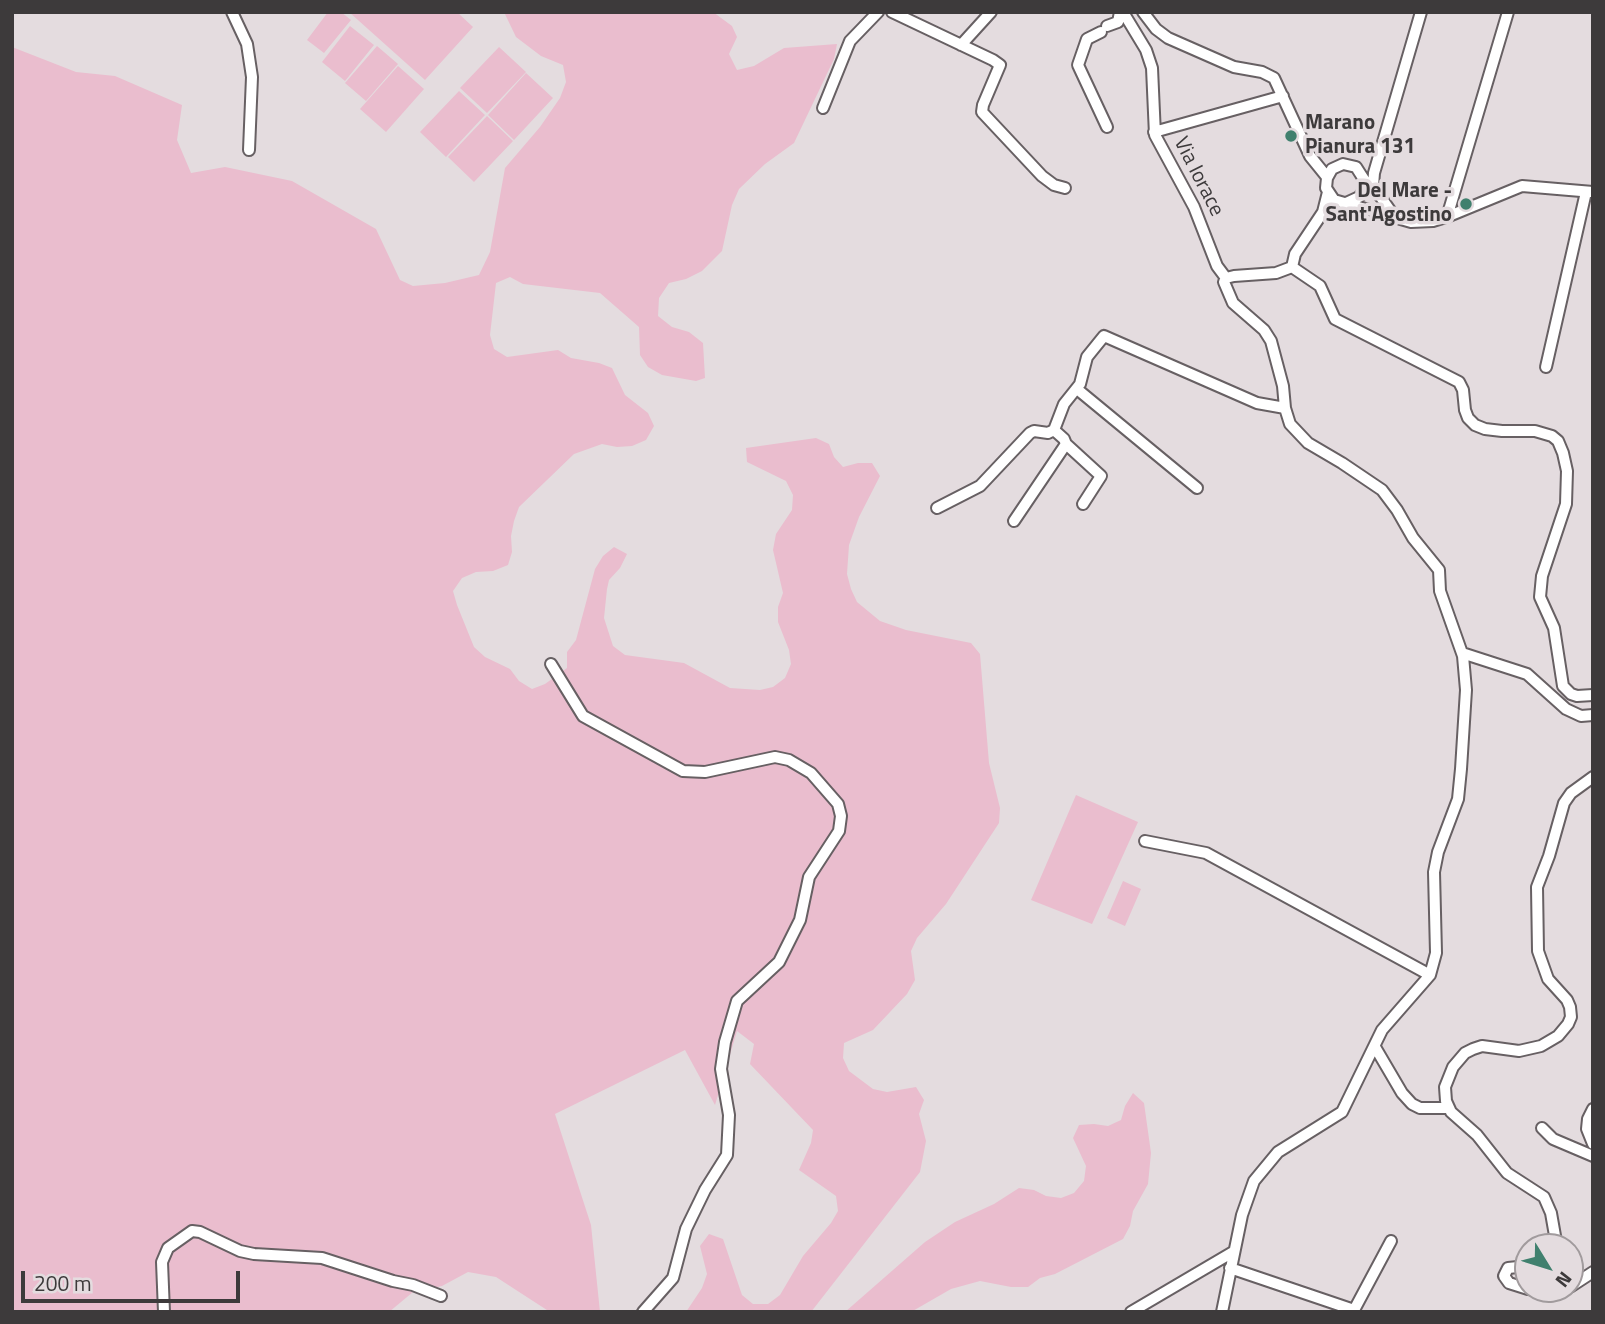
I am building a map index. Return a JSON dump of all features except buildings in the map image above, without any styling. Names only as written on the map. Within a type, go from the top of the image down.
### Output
[{"type":"street","points":[[232,12],[247,44],[252,77],[249,150]]},
{"type":"street","points":[[823,108],[850,41],[878,12]]},
{"type":"street","points":[[892,12],[1000,65],[982,112],[1042,176],[1054,186],[1065,188]]},
{"type":"street","points":[[961,44],[991,12]]},
{"type":"street","points":[[1107,127],[1078,65],[1087,39],[1118,22],[1122,12]]},
{"type":"street","name":"Via Iorace","points":[[1122,12],[1150,58],[1154,132],[1162,152],[1194,207],[1217,266],[1226,278],[1224,282],[1233,303],[1264,330],[1271,341],[1283,386],[1285,408]]},
{"type":"street","points":[[1143,12],[1156,29],[1168,38],[1234,66],[1271,76],[1283,96],[1310,156],[1327,177],[1328,192],[1323,212],[1295,254],[1292,267]]},
{"type":"street","points":[[1392,216],[1373,186],[1374,173],[1421,12]]},
{"type":"street","points":[[1447,217],[1508,12]]},
{"type":"street","points":[[1154,132],[1283,96]]},
{"type":"street","points":[[1310,156],[1356,167],[1363,175],[1365,187],[1376,204],[1392,216]]},
{"type":"street","points":[[1327,177],[1339,165]]},
{"type":"street","points":[[1328,192],[1335,200],[1411,222],[1447,217],[1522,186],[1589,192],[1546,367]]},
{"type":"street","points":[[1323,212],[1359,197],[1365,187]]},
{"type":"street","points":[[1226,278],[1276,273],[1292,267]]},
{"type":"street","points":[[1292,267],[1320,286],[1335,319],[1459,382],[1463,390],[1465,410],[1475,425],[1493,430],[1535,431],[1552,436],[1558,441],[1567,471],[1566,504],[1542,576],[1540,597],[1554,628],[1563,686],[1570,694],[1593,695]]},
{"type":"street","points":[[937,509],[980,486],[1030,433],[1048,433],[1054,430],[1063,404],[1077,389],[1083,377],[1087,357],[1104,336],[1257,404],[1285,408],[1290,424],[1299,436],[1382,490],[1413,538],[1439,569],[1440,592],[1462,653],[1466,690],[1458,799],[1438,852],[1434,872],[1436,953],[1430,975],[1387,1024],[1369,1053],[1342,1112],[1278,1152],[1254,1181],[1242,1215],[1222,1312]]},
{"type":"street","points":[[1077,389],[1197,488]]},
{"type":"street","points":[[1054,430],[1101,476],[1083,504]]},
{"type":"street","points":[[1014,521],[1066,444]]},
{"type":"street","points":[[1462,653],[1527,674],[1566,709],[1581,716],[1593,715]]},
{"type":"street","points":[[551,664],[583,716],[683,771],[705,772],[775,757],[789,760],[811,773],[838,804],[841,816],[839,831],[809,877],[800,920],[779,962],[737,1001],[725,1042],[722,1069],[729,1115],[727,1155],[705,1190],[686,1229],[673,1278],[643,1312]]},
{"type":"street","points":[[1555,1233],[1551,1213],[1544,1198],[1507,1173],[1477,1135],[1448,1108],[1445,1087],[1453,1067],[1465,1053],[1482,1046],[1519,1051],[1541,1046],[1558,1036],[1568,1024],[1571,1017],[1567,1000],[1548,979],[1540,961],[1536,887],[1549,856],[1564,803],[1572,793],[1593,777]]},
{"type":"street","points":[[1145,841],[1206,853],[1430,975]]},
{"type":"street","points":[[1375,1047],[1402,1093],[1412,1104],[1420,1108],[1448,1108]]},
{"type":"street","points":[[1592,1152],[1587,1129],[1593,1110]]},
{"type":"street","points":[[1542,1128],[1553,1139],[1592,1152]]},
{"type":"street","points":[[164,1312],[162,1262],[168,1248],[195,1231],[240,1251],[322,1258],[441,1296]]},
{"type":"street","points":[[1230,1268],[1353,1311],[1391,1241]]},
{"type":"street","points":[[1131,1312],[1233,1252]]},
{"type":"street","points":[[1514,1267],[1508,1268],[1504,1276],[1514,1285]]},
{"type":"shaded area","points":[[328,12],[341,12],[351,20],[324,53],[307,40]]},
{"type":"shaded area","points":[[349,12],[457,12],[473,27],[425,80]]},
{"type":"shaded area","points":[[504,12],[713,12],[732,26],[737,37],[729,54],[737,70],[754,66],[784,48],[837,44],[834,59],[794,143],[765,164],[739,189],[732,205],[722,251],[702,271],[669,283],[659,298],[658,316],[672,327],[689,332],[703,343],[705,378],[696,381],[662,375],[648,367],[640,355],[639,327],[600,293],[523,284],[510,277],[496,283],[490,335],[494,349],[507,357],[558,350],[571,358],[612,368],[625,395],[648,413],[654,426],[646,440],[632,446],[602,444],[574,454],[519,507],[511,536],[512,552],[508,565],[462,578],[453,591],[474,647],[485,657],[510,669],[519,681],[532,689],[545,684],[567,668],[567,652],[576,640],[595,569],[603,556],[614,547],[627,554],[620,568],[609,580],[607,589],[604,618],[613,646],[625,655],[684,663],[730,688],[760,690],[773,687],[785,678],[791,664],[789,650],[778,622],[778,607],[783,593],[773,550],[776,534],[792,510],[793,495],[786,481],[747,462],[746,448],[816,438],[829,444],[834,457],[843,467],[872,463],[880,476],[859,517],[849,545],[847,574],[851,589],[857,602],[880,621],[906,630],[971,643],[980,654],[989,763],[1000,808],[999,823],[946,904],[917,938],[911,951],[915,980],[907,994],[873,1030],[844,1043],[843,1058],[849,1071],[873,1089],[887,1092],[916,1087],[924,1100],[919,1114],[926,1141],[920,1172],[811,1312],[686,1312],[702,1288],[707,1274],[700,1246],[709,1234],[723,1239],[742,1295],[753,1304],[768,1304],[780,1295],[803,1256],[838,1211],[836,1196],[799,1170],[811,1143],[813,1130],[750,1064],[754,1044],[737,1031],[715,1105],[685,1050],[555,1114],[591,1225],[600,1312],[550,1312],[496,1277],[468,1272],[442,1286],[413,1292],[389,1312],[12,1312],[12,47],[76,72],[115,76],[182,105],[177,140],[191,173],[225,167],[292,181],[376,229],[400,280],[413,286],[445,283],[479,275],[490,252],[505,168],[540,127],[560,98],[566,82],[563,65],[541,56],[516,37]]},
{"type":"shaded area","points":[[350,26],[374,45],[345,81],[322,62]]},
{"type":"shaded area","points":[[377,46],[398,64],[366,101],[345,83]]},
{"type":"shaded area","points":[[499,47],[526,72],[487,113],[460,88]]},
{"type":"shaded area","points":[[398,66],[424,89],[386,132],[360,109]]},
{"type":"shaded area","points":[[526,73],[553,98],[514,140],[488,115]]},
{"type":"shaded area","points":[[459,91],[485,115],[446,157],[420,132]]},
{"type":"shaded area","points":[[487,116],[513,141],[474,182],[448,157]]},
{"type":"shaded area","points":[[1076,795],[1138,822],[1092,924],[1031,900]]},
{"type":"shaded area","points":[[1123,881],[1141,889],[1125,926],[1107,918]]},
{"type":"shaded area","points":[[1133,1093],[1144,1103],[1151,1153],[1148,1184],[1133,1211],[1130,1226],[1123,1239],[1055,1274],[1040,1278],[1028,1287],[1011,1287],[980,1281],[951,1289],[911,1312],[845,1312],[925,1242],[955,1222],[994,1204],[1019,1188],[1061,1198],[1074,1193],[1084,1181],[1086,1166],[1073,1138],[1079,1125],[1108,1126],[1121,1120]]},
{"type":"place","name":"Marano Pianura 131","points":[[1291,136]]},
{"type":"place","name":"Del Mare - Sant'Agostino","points":[[1466,204]]}]
